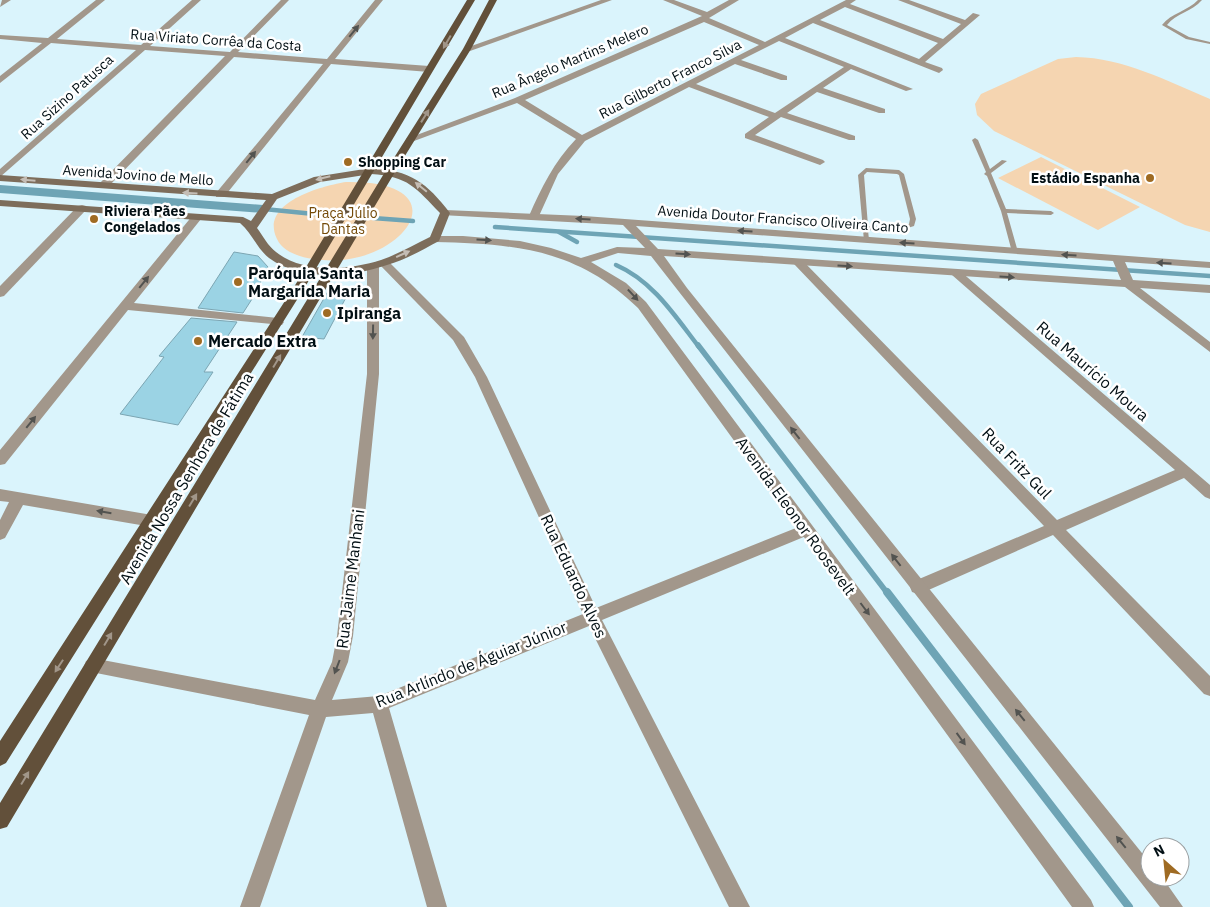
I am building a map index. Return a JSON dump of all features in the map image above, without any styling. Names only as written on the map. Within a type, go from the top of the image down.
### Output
[{"type":"main road","name":"Avenida Nossa Senhora de Fátima","points":[[0,757],[184,474],[308,270],[371,171],[471,0]]},
{"type":"main road","name":"Avenida Nossa Senhora de Fátima","points":[[0,820],[332,272],[390,172],[467,48],[493,0]]},
{"type":"main road","points":[[371,171],[390,172],[416,182],[445,213],[435,239],[379,264],[332,272],[308,270],[288,264],[273,256],[259,240],[256,222],[271,200],[318,179],[371,171]]},
{"type":"main road","name":"Avenida Jovino de Mello","points":[[0,178],[271,200]]},
{"type":"main road","points":[[0,203],[256,222]]},
{"type":"street","points":[[0,6],[7,0]]},
{"type":"street","points":[[0,80],[101,0]]},
{"type":"street","name":"Rua Sizino Patusca","points":[[0,174],[197,0]]},
{"type":"street","points":[[103,186],[234,55],[285,0]]},
{"type":"street","points":[[220,195],[379,0]]},
{"type":"street","points":[[467,48],[608,0]]},
{"type":"street","points":[[667,0],[766,44]]},
{"type":"street","name":"Rua Ângelo Martins Melero","points":[[411,139],[518,100],[706,17],[735,0]]},
{"type":"street","points":[[902,0],[966,23]]},
{"type":"street","points":[[848,2],[944,42]]},
{"type":"street","name":"Rua Gilberto Franco Silva","points":[[534,216],[550,178],[565,155],[582,139],[848,2]]},
{"type":"street","points":[[920,62],[976,15]]},
{"type":"street","points":[[813,20],[939,70]]},
{"type":"street","name":"Rua Viriato Corrêa da Costa","points":[[0,37],[429,69]]},
{"type":"street","points":[[778,38],[909,89]]},
{"type":"street","points":[[735,61],[784,78]]},
{"type":"street","points":[[820,162],[748,136],[850,66]]},
{"type":"street","points":[[689,84],[852,138]]},
{"type":"street","points":[[816,89],[882,111]]},
{"type":"street","points":[[518,100],[582,139]]},
{"type":"street","points":[[0,293],[82,208]]},
{"type":"street","name":"Avenida Doutor Francisco Oliveira Canto","points":[[445,213],[465,226],[534,216],[1210,266]]},
{"type":"street","points":[[0,460],[197,217]]},
{"type":"street","points":[[628,224],[656,252],[676,278],[683,291],[1173,907]]},
{"type":"street","name":"Avenida Eleonor Roosevelt","points":[[435,239],[465,226],[519,243],[547,249],[609,275],[629,290],[642,305],[1084,907]]},
{"type":"street","points":[[580,262],[617,250],[956,273],[1127,280],[1210,289]]},
{"type":"street","points":[[1119,260],[1127,280],[1210,348]]},
{"type":"street","name":"Rua Fritz Gul","points":[[798,262],[1210,688]]},
{"type":"street","name":"Rua Eduardo Alves","points":[[379,264],[458,337],[481,377],[592,616],[740,907]]},
{"type":"street","name":"Rua Jaime Manhani","points":[[250,907],[320,709],[340,662],[345,636],[373,374],[379,264]]},
{"type":"street","name":"Rua Maurício Moura","points":[[956,273],[1210,493]]},
{"type":"street","points":[[125,306],[278,322]]},
{"type":"street","points":[[918,587],[1185,472]]},
{"type":"street","points":[[0,495],[152,521]]},
{"type":"street","points":[[0,534],[19,498]]},
{"type":"street","name":"Rua Arlíndo de Águiar Júnior","points":[[92,666],[320,709],[379,704],[806,530]]},
{"type":"street","points":[[379,704],[437,907]]},
{"type":"lane","points":[[1200,0],[1186,12],[1167,21],[1164,26],[1188,38],[1210,43]]},
{"type":"lane","points":[[975,140],[987,174],[1004,212],[1015,252]]},
{"type":"lane","points":[[987,174],[1004,161]]},
{"type":"lane","points":[[865,228],[895,230],[912,225],[913,219],[902,175],[899,172],[866,170],[863,172],[865,228],[866,240]]},
{"type":"lane","points":[[1004,212],[1051,213]]},
{"type":"green space","name":"Estádio Espanha","points":[[1094,58],[1128,66],[1210,99],[1210,232],[1185,225],[994,131],[977,115],[975,104],[981,94],[1058,59]]},
{"type":"green space","points":[[1041,157],[1140,207],[1098,230],[998,178]]},
{"type":"green space","name":"Praça Júlio Dantas","points":[[346,182],[383,185],[405,195],[412,209],[408,225],[394,240],[372,253],[345,260],[308,258],[288,251],[280,244],[274,226],[277,215],[284,206],[308,192]]},
{"type":"building","name":"Paróquia Santa Margarida Maria","points":[[234,252],[258,256],[268,267],[243,313],[198,308]]},
{"type":"building","name":"Ipiranga","points":[[331,286],[351,288],[324,339],[302,337]]},
{"type":"building","points":[[191,318],[237,322],[204,372],[213,372],[178,425],[120,414],[164,357],[159,356]]},
{"type":"waterway","points":[[0,189],[263,209]]},
{"type":"waterway","points":[[264,209],[314,214]]},
{"type":"waterway","points":[[373,218],[413,221]]},
{"type":"waterway","points":[[495,227],[1210,276]]},
{"type":"waterway","points":[[559,232],[577,242]]},
{"type":"waterway","points":[[616,265],[641,280],[652,290],[699,347]]},
{"type":"waterway","points":[[698,345],[888,594]]},
{"type":"waterway","points":[[887,592],[1129,907]]},
{"type":"place","name":"Shopping Car","points":[[348,162]]},
{"type":"place","name":"Estádio Espanha","points":[[1150,178]]},
{"type":"place","name":"Riviera Pães Congelados","points":[[94,219]]},
{"type":"place","name":"Paróquia Santa Margarida Maria","points":[[238,282]]},
{"type":"place","name":"Ipiranga","points":[[327,313]]},
{"type":"place","name":"Mercado Extra","points":[[198,341]]}]
